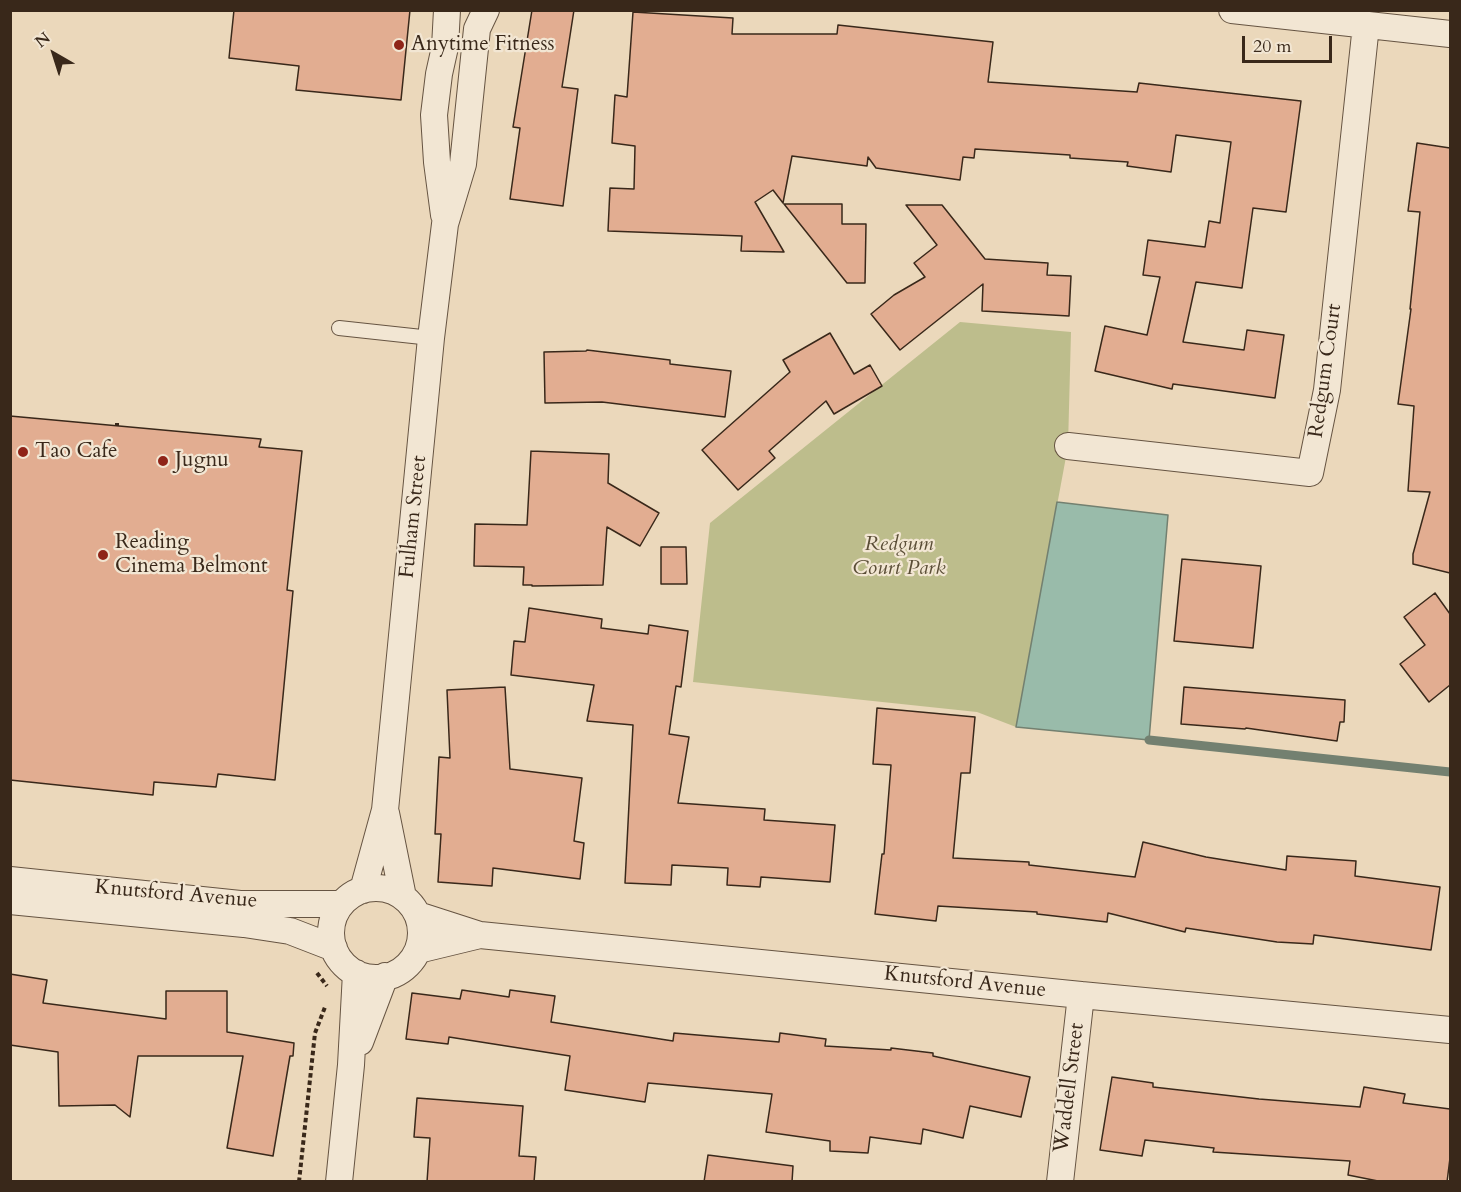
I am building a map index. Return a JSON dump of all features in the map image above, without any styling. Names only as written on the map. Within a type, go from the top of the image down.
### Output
[{"type":"street","name":"Fulham Street","points":[[445,224],[434,116],[438,74],[445,47],[447,10]]},
{"type":"street","name":"Fulham Street","points":[[363,890],[385,810],[431,338],[445,224],[463,164],[477,29],[486,10]]},
{"type":"street","points":[[1232,10],[1450,34]]},
{"type":"street","name":"Redgum Court","points":[[1068,446],[1310,473],[1327,390],[1366,25]]},
{"type":"street","name":"Fulham Street","points":[[385,810],[410,906],[421,927],[418,950]]},
{"type":"street","name":"Knutsford Avenue","points":[[10,879],[240,904],[341,904]]},
{"type":"street","points":[[410,906],[391,890],[377,888],[363,890],[341,904],[333,920],[331,934],[334,948],[346,966],[356,973],[370,977],[399,972],[418,950]]},
{"type":"street","name":"Knutsford Avenue","points":[[10,901],[244,924],[290,931],[334,948]]},
{"type":"street","name":"Knutsford Avenue","points":[[410,906],[480,935],[1450,1030]]},
{"type":"street","name":"Knutsford Avenue","points":[[418,950],[480,935]]},
{"type":"street","points":[[339,1182],[351,1065],[356,973]]},
{"type":"street","points":[[351,1065],[385,976]]},
{"type":"street","name":"Waddell Street","points":[[1060,1182],[1081,995]]},
{"type":"lane","points":[[339,328],[431,338]]},
{"type":"path","points":[[315,970],[328,991]]},
{"type":"path","points":[[299,1182],[315,1033],[327,1004]]},
{"type":"green space","name":"Redgum Court Park","points":[[960,322],[1071,332],[1068,446],[1016,727],[977,712],[693,682],[710,523]]},
{"type":"shaded area","points":[[1057,502],[1168,515],[1149,740],[1016,727]]},
{"type":"building","points":[[234,10],[410,10],[401,100],[296,90],[299,66],[229,58]]},
{"type":"building","points":[[532,10],[574,10],[562,87],[578,89],[563,206],[510,199],[520,128],[513,127]]},
{"type":"building","points":[[633,12],[733,18],[732,34],[837,34],[838,25],[993,42],[988,82],[1137,92],[1139,83],[1301,101],[1286,212],[1253,208],[1242,288],[1196,282],[1183,342],[1244,350],[1247,330],[1284,335],[1275,398],[1173,384],[1172,389],[1095,371],[1105,326],[1147,335],[1160,277],[1143,275],[1148,240],[1205,247],[1209,221],[1220,223],[1231,142],[1176,135],[1171,172],[1127,166],[1128,162],[1070,158],[1070,155],[975,149],[974,158],[963,157],[960,180],[876,168],[868,157],[867,166],[792,156],[783,203],[773,190],[755,202],[784,252],[741,251],[742,236],[608,231],[610,188],[634,189],[635,146],[612,143],[615,95],[627,97]]},
{"type":"building","points":[[1417,143],[1450,148],[1450,573],[1413,564],[1413,554],[1430,492],[1408,491],[1414,406],[1398,404],[1411,309],[1420,212],[1408,211]]},
{"type":"building","points":[[784,204],[842,204],[842,224],[866,224],[865,283],[847,283]]},
{"type":"building","points":[[906,205],[942,205],[985,259],[1048,263],[1047,275],[1071,276],[1069,316],[982,311],[983,284],[900,350],[871,314],[894,295],[925,277],[914,263],[937,245]]},
{"type":"building","points":[[830,333],[854,374],[870,365],[882,386],[834,414],[826,401],[769,451],[775,458],[738,490],[702,450],[790,372],[783,360]]},
{"type":"building","points":[[587,350],[670,360],[670,364],[731,371],[725,417],[602,402],[545,403],[544,352]]},
{"type":"building","points":[[10,416],[261,439],[259,447],[302,451],[287,590],[293,591],[275,780],[218,774],[216,787],[154,782],[153,795],[10,780]]},
{"type":"building","points":[[531,451],[609,454],[608,483],[659,513],[640,546],[607,527],[603,585],[523,585],[524,567],[474,566],[475,524],[527,525]]},
{"type":"building","points":[[661,547],[686,547],[687,584],[661,584]]},
{"type":"building","points":[[1182,559],[1261,566],[1253,648],[1174,641]]},
{"type":"building","points":[[1435,593],[1450,614],[1450,685],[1429,702],[1400,664],[1425,645],[1404,617]]},
{"type":"building","points":[[529,608],[602,619],[601,628],[648,634],[649,625],[688,631],[681,687],[676,686],[669,734],[689,737],[678,803],[765,809],[764,820],[835,825],[830,882],[761,877],[760,887],[727,885],[728,868],[672,865],[671,885],[625,883],[633,725],[587,721],[594,685],[511,675],[514,641],[525,642]]},
{"type":"building","points":[[505,687],[510,769],[582,778],[574,841],[584,843],[580,879],[493,868],[492,886],[438,882],[441,834],[435,834],[439,757],[450,758],[447,690]]},
{"type":"building","points":[[1184,687],[1345,700],[1344,722],[1340,722],[1337,741],[1246,728],[1181,724]]},
{"type":"building","points":[[877,708],[975,717],[970,773],[961,773],[953,858],[1029,862],[1029,865],[1135,877],[1143,842],[1206,857],[1286,870],[1287,856],[1356,861],[1355,876],[1440,887],[1431,950],[1314,935],[1313,944],[1277,942],[1186,928],[1185,932],[1108,913],[1107,922],[1037,914],[1037,912],[938,906],[936,921],[875,914],[882,854],[884,854],[891,765],[873,764]]},
{"type":"building","points":[[10,974],[47,980],[43,1003],[166,1019],[166,991],[227,991],[227,1032],[294,1043],[273,1156],[227,1148],[243,1056],[138,1056],[130,1117],[115,1105],[59,1106],[58,1052],[10,1045]]},
{"type":"building","points":[[462,990],[509,997],[510,990],[555,996],[551,1022],[673,1041],[674,1033],[779,1042],[780,1033],[826,1039],[825,1046],[891,1050],[891,1048],[933,1053],[933,1056],[1030,1077],[1021,1117],[970,1106],[963,1138],[923,1129],[921,1144],[870,1137],[868,1153],[830,1151],[830,1141],[766,1132],[772,1094],[648,1083],[645,1102],[565,1090],[570,1056],[449,1037],[448,1044],[406,1039],[412,993],[460,999]]},
{"type":"building","points":[[1112,1077],[1153,1083],[1153,1087],[1360,1107],[1364,1087],[1405,1094],[1403,1103],[1450,1109],[1450,1158],[1447,1182],[1383,1182],[1348,1175],[1350,1161],[1213,1152],[1214,1148],[1145,1140],[1142,1156],[1100,1150]]},
{"type":"building","points":[[417,1098],[523,1106],[519,1156],[536,1157],[534,1182],[427,1182],[430,1138],[414,1137]]},
{"type":"building","points":[[708,1155],[793,1166],[792,1182],[704,1182]]},
{"type":"waterway","points":[[1149,740],[1450,772]]},
{"type":"place","name":"Anytime Fitness","points":[[399,45]]},
{"type":"place","name":"Tao Cafe","points":[[23,452]]},
{"type":"place","name":"Jugnu","points":[[163,461]]},
{"type":"place","name":"Reading Cinema Belmont","points":[[103,555]]}]
